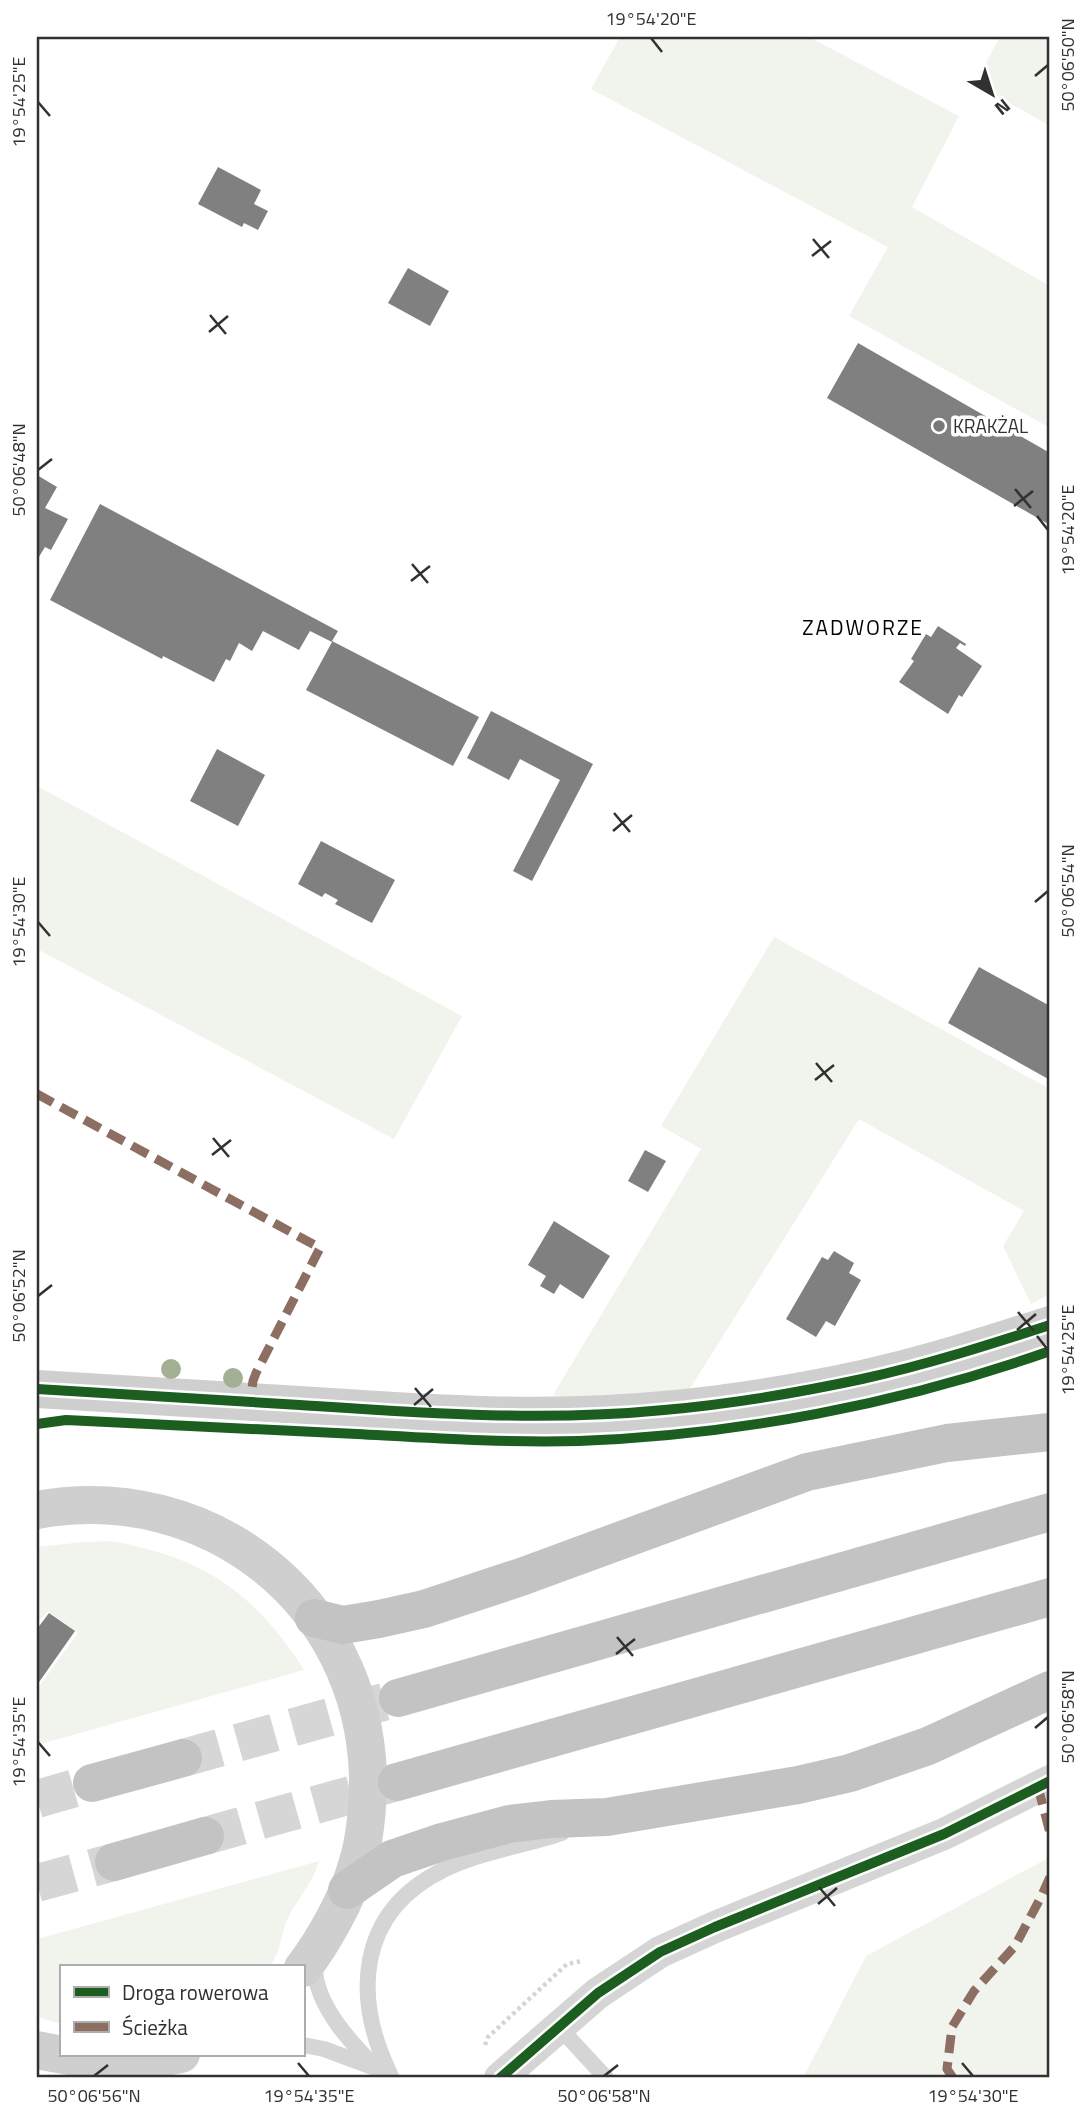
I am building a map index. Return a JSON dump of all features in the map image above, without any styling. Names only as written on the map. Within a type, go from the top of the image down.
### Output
[{"type":"highway","points":[[314,1618],[343,1625],[424,1609],[521,1577],[807,1472],[947,1443],[1050,1432]]},
{"type":"highway","points":[[398,1698],[1050,1512]]},
{"type":"highway","points":[[397,1782],[1050,1597]]},
{"type":"highway","points":[[347,1890],[392,1859],[509,1824],[551,1819],[607,1818],[798,1785],[850,1773],[928,1746],[1050,1690]]},
{"type":"highway","points":[[92,1783],[183,1758]]},
{"type":"highway","points":[[114,1862],[205,1836]]},
{"type":"street","points":[[37,1389],[409,1412],[552,1416],[661,1410],[718,1405],[863,1379],[953,1356],[1050,1325]]},
{"type":"street","points":[[37,1510],[103,1504],[173,1516],[209,1530],[277,1574],[314,1618],[341,1659],[363,1726],[368,1798],[364,1837],[357,1867],[347,1890],[310,1959]]},
{"type":"street","points":[[500,2078],[598,1993],[660,1952],[944,1834],[1050,1781]]},
{"type":"street","points":[[37,2050],[60,2055]]},
{"type":"street","points":[[67,2056],[107,2061],[143,2061],[170,2056]]},
{"type":"lane","points":[[385,2075],[370,2011],[367,1976],[373,1946],[391,1909],[404,1895],[444,1869],[488,1853],[607,1818]]},
{"type":"lane","points":[[310,1959],[314,1963],[321,1998],[347,2035],[385,2075]]},
{"type":"lane","points":[[558,2026],[606,2078]]},
{"type":"lane","points":[[304,2045],[324,2049],[385,2075]]},
{"type":"shaded area","points":[[620,37],[809,37],[959,116],[912,207],[1050,286],[1050,428],[849,316],[888,247],[591,89]]},
{"type":"shaded area","points":[[1000,37],[1050,37],[1050,126],[975,83]]},
{"type":"shaded area","points":[[37,786],[462,1016],[394,1139],[37,949]]},
{"type":"shaded area","points":[[774,937],[1050,1089],[1050,1294],[1031,1304],[1003,1246],[1024,1211],[859,1119],[676,1411],[553,1395],[701,1149],[661,1126]]},
{"type":"shaded area","points":[[113,1542],[154,1551],[179,1559],[222,1581],[258,1611],[304,1670],[37,1745],[37,1689],[78,1633],[48,1611],[37,1624],[37,1547]]},
{"type":"shaded area","points":[[1050,1857],[1050,2078],[803,2078],[866,1956]]},
{"type":"shaded area","points":[[319,1861],[287,1920],[278,1951],[270,1965],[60,1965],[60,2024],[37,2017],[37,1939]]},
{"type":"building","points":[[218,167],[261,190],[254,204],[268,211],[258,230],[244,223],[242,227],[198,204]]},
{"type":"building","points":[[408,268],[449,291],[430,326],[388,303]]},
{"type":"building","name":"KRAKŻAL","points":[[858,343],[1050,453],[1050,525],[827,398]]},
{"type":"building","points":[[37,475],[57,487],[45,508],[68,519],[51,550],[45,547],[37,560]]},
{"type":"building","points":[[100,504],[338,631],[332,641],[479,717],[453,766],[306,690],[332,642],[310,631],[299,650],[263,631],[252,651],[239,643],[230,661],[226,659],[214,682],[163,656],[162,659],[50,600]]},
{"type":"building","points":[[938,626],[966,644],[965,646],[960,643],[956,648],[982,666],[948,714],[899,682],[914,661],[911,659],[926,634],[931,637]]},
{"type":"building","points":[[491,711],[593,764],[532,881],[513,871],[560,780],[520,759],[509,780],[467,758]]},
{"type":"building","points":[[217,749],[265,775],[238,826],[190,801]]},
{"type":"building","points":[[321,841],[395,880],[372,923],[335,904],[338,900],[325,893],[322,897],[298,884]]},
{"type":"building","points":[[979,967],[1050,1006],[1050,1080],[948,1023]]},
{"type":"building","points":[[645,1150],[666,1161],[648,1192],[628,1181]]},
{"type":"building","points":[[554,1221],[610,1256],[583,1299],[560,1284],[554,1294],[540,1286],[546,1276],[528,1265]]},
{"type":"building","points":[[834,1251],[854,1263],[849,1273],[861,1280],[835,1326],[826,1321],[816,1337],[786,1319],[822,1257],[828,1260]]},
{"type":"building","points":[[49,1613],[75,1631],[37,1685],[37,1629]]},
{"type":"tunnel","points":[[183,1758],[398,1698]]},
{"type":"tunnel","points":[[205,1836],[397,1782]]},
{"type":"tunnel","points":[[37,1799],[92,1783]]},
{"type":"tunnel","points":[[37,1883],[114,1862]]},
{"type":"marked path","points":[[37,1094],[320,1248],[256,1373],[250,1402]]},
{"type":"marked path","points":[[1038,1787],[1050,1833]]},
{"type":"marked path","points":[[953,2078],[947,2069],[952,2027],[974,1991],[1015,1946],[1050,1877]]},
{"type":"cycle path","points":[[37,1389],[436,1413],[528,1416],[619,1414],[714,1405],[838,1384],[933,1361],[1050,1325]]},
{"type":"cycle path","points":[[37,1424],[66,1420],[496,1441],[639,1438],[818,1414],[935,1387],[1050,1351]]},
{"type":"cycle path","points":[[500,2078],[598,1993],[660,1952],[944,1834],[1050,1781]]},
{"type":"place","name":"KRAKŻAL","points":[[939,426]]},
{"type":"district","name":"ZADWORZE","points":[[863,628]]}]
